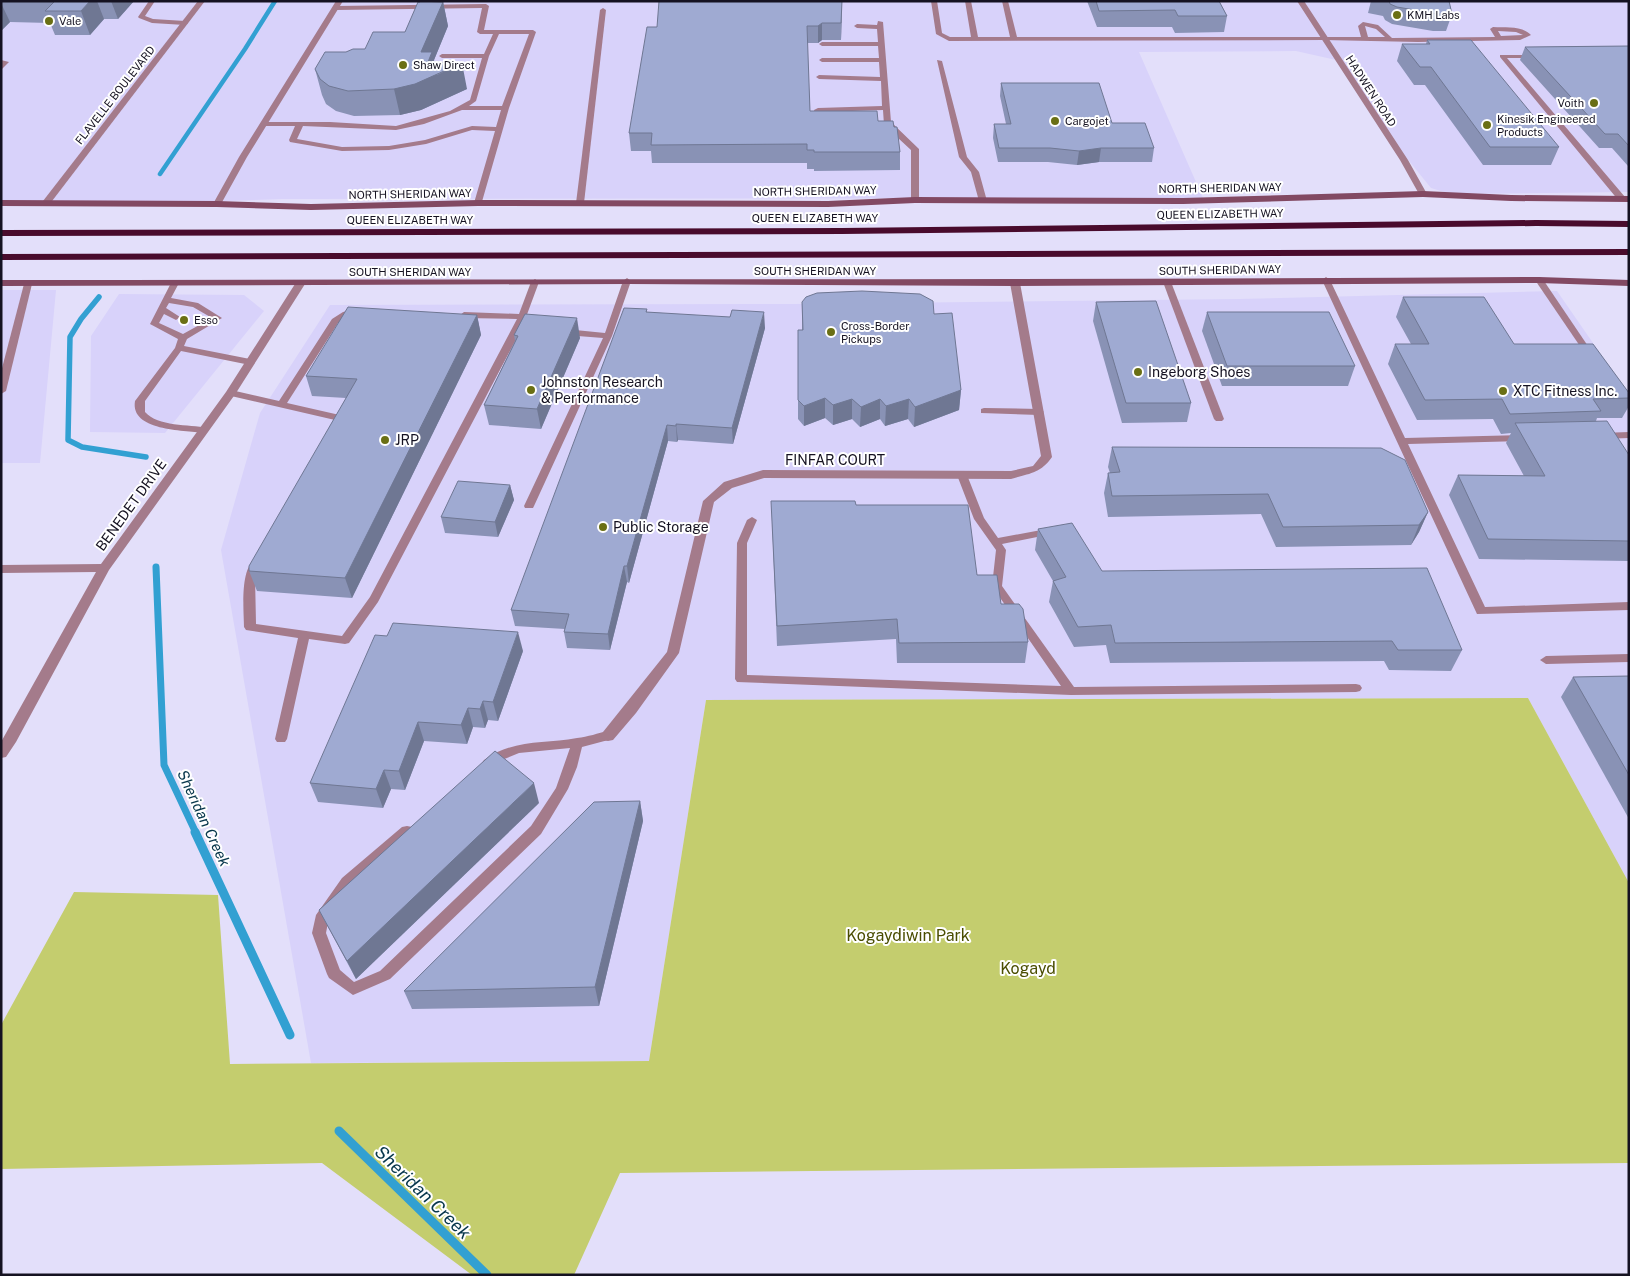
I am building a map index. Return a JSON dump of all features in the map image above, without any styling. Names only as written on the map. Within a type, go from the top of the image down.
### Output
[{"type":"highway","name":"QUEEN ELIZABETH WAY","points":[[1,233],[822,231],[1506,223],[1629,224]]},
{"type":"highway","points":[[1,257],[1629,252]]},
{"type":"street","name":"FLAVELLE BOULEVARD","points":[[46,203],[202,1]]},
{"type":"street","name":"HADWEN ROAD","points":[[1300,1],[1404,160],[1423,194]]},
{"type":"street","points":[[217,204],[338,5]]},
{"type":"street","name":"NORTH SHERIDAN WAY","points":[[1,203],[217,204],[311,207],[478,203],[828,204],[915,200],[1183,201],[1423,194],[1511,198],[1625,199]]},
{"type":"street","name":"SOUTH SHERIDAN WAY","points":[[1,283],[1015,283],[1539,280],[1629,283]]},
{"type":"street","name":"FINFAR COURT","points":[[608,736],[673,653],[709,500],[728,485],[763,474],[1011,475],[1037,468],[1047,457],[1015,283]]},
{"type":"street","name":"BENEDET DRIVE","points":[[1,753],[104,568],[231,393],[300,284]]},
{"type":"street","points":[[1,569],[104,568]]},
{"type":"lane","points":[[152,1],[142,17],[152,21],[185,23]]},
{"type":"lane","points":[[934,1],[939,34],[948,39],[1500,39]]},
{"type":"lane","points":[[968,1],[975,39]]},
{"type":"lane","points":[[1006,1],[1014,39]]},
{"type":"lane","points":[[338,5],[486,6],[480,32],[533,32],[505,108],[478,203]]},
{"type":"lane","points":[[580,203],[603,10]]},
{"type":"lane","points":[[857,26],[880,24],[887,123]]},
{"type":"lane","points":[[1365,39],[1361,26],[1363,24],[1372,24],[1379,27],[1390,39]]},
{"type":"lane","points":[[264,124],[396,128],[421,122],[459,108],[473,101],[486,56],[497,32]]},
{"type":"lane","points":[[822,44],[881,44]]},
{"type":"lane","points":[[442,56],[486,56]]},
{"type":"lane","points":[[1541,56],[1502,56],[1625,199]]},
{"type":"lane","points":[[822,60],[883,60]]},
{"type":"lane","points":[[939,61],[963,157],[975,172],[983,201]]},
{"type":"lane","points":[[1,62],[6,62],[1,68]]},
{"type":"lane","points":[[820,77],[884,79]]},
{"type":"lane","points":[[459,108],[505,108]]},
{"type":"lane","points":[[829,124],[820,124],[818,110],[886,108]]},
{"type":"lane","points":[[878,123],[887,123],[915,149],[915,200]]},
{"type":"lane","points":[[300,124],[293,140],[342,149],[389,148],[426,142],[472,128],[499,129]]},
{"type":"lane","points":[[1326,280],[1481,610],[1629,606]]},
{"type":"lane","points":[[1539,280],[1597,366]]},
{"type":"lane","points":[[264,551],[250,576],[250,628],[345,640],[368,607],[523,329],[522,317],[535,282]]},
{"type":"lane","points":[[529,506],[608,336],[627,282]]},
{"type":"lane","points":[[1167,282],[1220,419]]},
{"type":"lane","points":[[175,283],[163,310],[154,324],[183,338]]},
{"type":"lane","points":[[1,391],[28,284]]},
{"type":"lane","points":[[168,300],[194,305],[218,318],[195,327],[183,338],[179,348],[140,401],[139,410],[143,418],[151,422],[204,430]]},
{"type":"lane","points":[[163,310],[176,317]]},
{"type":"lane","points":[[282,404],[335,321],[346,314],[363,311]]},
{"type":"lane","points":[[452,314],[522,317]]},
{"type":"lane","points":[[558,332],[608,336]]},
{"type":"lane","points":[[179,348],[250,362]]},
{"type":"lane","points":[[231,393],[341,418],[331,434]]},
{"type":"lane","points":[[984,411],[1039,412]]},
{"type":"lane","points":[[1589,436],[1629,435]]},
{"type":"lane","points":[[1402,441],[1530,438]]},
{"type":"lane","points":[[962,475],[974,518],[1000,550],[997,586],[1071,691]]},
{"type":"lane","points":[[752,520],[742,543],[741,679],[1071,691],[1356,688]]},
{"type":"lane","points":[[995,542],[1065,528]]},
{"type":"lane","points":[[281,739],[304,634]]},
{"type":"lane","points":[[1546,660],[1629,658]]},
{"type":"lane","points":[[476,774],[498,754],[529,746],[577,743],[608,736]]},
{"type":"lane","points":[[415,824],[347,882],[323,915],[318,933],[334,974],[353,989],[385,975],[536,830],[553,807],[567,782],[574,762],[577,743]]},
{"type":"shaded area","points":[[1,1],[1626,1],[1629,4],[1629,192],[1451,194],[1431,188],[1375,119],[1336,60],[1296,51],[1139,52],[1203,198],[282,199],[193,202],[1,203]]},
{"type":"shaded area","points":[[1,290],[56,290],[40,463],[1,463]]},
{"type":"shaded area","points":[[1557,291],[1629,395],[1629,883],[1528,698],[706,700],[649,1061],[311,1063],[221,550],[260,413],[330,305],[793,304],[1239,299]]},
{"type":"shaded area","points":[[119,294],[244,295],[264,311],[165,433],[90,432],[91,336]]},
{"type":"green space","name":"Kogaydiwin Park","points":[[1528,698],[1629,883],[1629,1163],[620,1173],[574,1275],[472,1275],[322,1163],[1,1169],[1,1025],[74,892],[218,895],[230,1064],[649,1061],[706,700]]},
{"type":"building","points":[[55,1],[90,1],[81,11],[45,11]]},
{"type":"building","points":[[420,1],[443,2],[421,52],[432,52],[428,62],[462,63],[415,84],[394,89],[348,91],[329,86],[320,79],[315,69],[325,52],[346,52],[353,49],[365,49],[373,32],[405,32]]},
{"type":"building","points":[[659,1],[842,1],[841,23],[822,23],[818,26],[807,26],[810,111],[877,111],[878,121],[893,121],[894,127],[897,127],[900,152],[814,152],[814,150],[807,150],[807,144],[651,145],[652,133],[629,133],[647,27],[657,27]]},
{"type":"building","points":[[1096,1],[1219,1],[1227,16],[1178,16],[1175,10],[1099,11]]},
{"type":"building","points":[[1389,1],[1449,1],[1452,14],[1438,14],[1397,7],[1390,4]]},
{"type":"building","points":[[1427,40],[1471,40],[1559,147],[1490,147],[1431,67],[1420,67],[1402,44],[1430,44]]},
{"type":"building","name":"Voith","points":[[1629,46],[1629,146],[1618,134],[1605,134],[1525,47]]},
{"type":"building","name":"Cargojet","points":[[1001,83],[1099,83],[1112,123],[1145,123],[1154,148],[1101,148],[1079,151],[1050,148],[999,148],[994,124],[1011,124]]},
{"type":"building","points":[[862,291],[920,294],[933,301],[934,314],[952,313],[961,390],[915,407],[909,399],[886,406],[880,399],[861,407],[852,399],[833,405],[825,398],[804,406],[798,400],[798,330],[803,330],[802,302],[806,297],[817,293]]},
{"type":"building","name":"XTC Fitness Inc.","points":[[1403,297],[1484,297],[1514,344],[1593,344],[1629,393],[1629,398],[1593,399],[1601,411],[1510,414],[1502,399],[1425,400],[1395,344],[1429,344]]},
{"type":"building","name":"Ingeborg Shoes","points":[[1156,301],[1191,403],[1126,403],[1096,302]]},
{"type":"building","name":"JRP","points":[[348,307],[477,315],[345,578],[249,571],[249,566],[357,379],[306,376]]},
{"type":"building","points":[[624,308],[647,309],[646,312],[730,317],[732,310],[764,312],[732,428],[667,425],[627,566],[624,566],[608,634],[564,632],[569,614],[511,610]]},
{"type":"building","points":[[1207,312],[1329,312],[1355,366],[1227,366]]},
{"type":"building","name":"Johnston Research & Performance","points":[[525,314],[577,318],[537,409],[484,405],[518,336],[514,335]]},
{"type":"building","points":[[1607,421],[1629,455],[1629,541],[1488,539],[1458,475],[1545,476],[1515,423]]},
{"type":"building","points":[[1112,447],[1381,448],[1405,460],[1428,512],[1419,525],[1283,527],[1268,494],[1112,496],[1108,473],[1120,472]]},
{"type":"building","points":[[458,481],[510,485],[495,522],[441,517]]},
{"type":"building","points":[[771,501],[855,501],[856,505],[968,505],[977,575],[997,575],[1001,604],[1019,604],[1023,609],[1028,642],[899,643],[897,619],[777,626]]},
{"type":"building","points":[[1072,523],[1102,571],[1427,568],[1462,650],[1398,650],[1392,641],[1115,643],[1111,625],[1078,627],[1053,581],[1066,577],[1038,529]]},
{"type":"building","points":[[393,623],[518,632],[493,702],[483,701],[480,709],[468,708],[461,725],[418,722],[399,771],[384,770],[376,789],[310,783],[375,635],[387,636]]},
{"type":"building","points":[[1629,676],[1629,775],[1573,677]]},
{"type":"building","points":[[495,751],[534,783],[347,961],[319,910]]},
{"type":"building","points":[[640,801],[595,987],[404,991],[594,802]]},
{"type":"waterway","points":[[160,174],[245,49],[275,1]]},
{"type":"waterway","points":[[99,297],[81,319],[70,337],[68,440],[82,447],[146,457]]},
{"type":"waterway","name":"Sheridan Creek","points":[[156,567],[164,765],[196,833]]},
{"type":"waterway","name":"Sheridan Creek","points":[[195,832],[290,1035]]},
{"type":"waterway","name":"Sheridan Creek","points":[[339,1131],[487,1275]]},
{"type":"place","name":"KMH Labs","points":[[1397,15]]},
{"type":"place","name":"Vale","points":[[49,21]]},
{"type":"place","name":"Shaw Direct","points":[[403,65]]},
{"type":"place","name":"Voith","points":[[1594,103]]},
{"type":"place","name":"Cargojet","points":[[1055,121]]},
{"type":"place","name":"Kinesik Engineered Products","points":[[1487,125]]},
{"type":"place","name":"Esso","points":[[184,320]]},
{"type":"place","name":"Cross-Border Pickups","points":[[831,332]]},
{"type":"place","name":"Ingeborg Shoes","points":[[1138,372]]},
{"type":"place","name":"Johnston Research & Performance","points":[[531,390]]},
{"type":"place","name":"XTC Fitness Inc.","points":[[1503,391]]},
{"type":"place","name":"JRP","points":[[385,440]]},
{"type":"place","name":"Public Storage","points":[[603,527]]},
{"type":"park label","name":"Kogayd","points":[[1028,968]]}]
